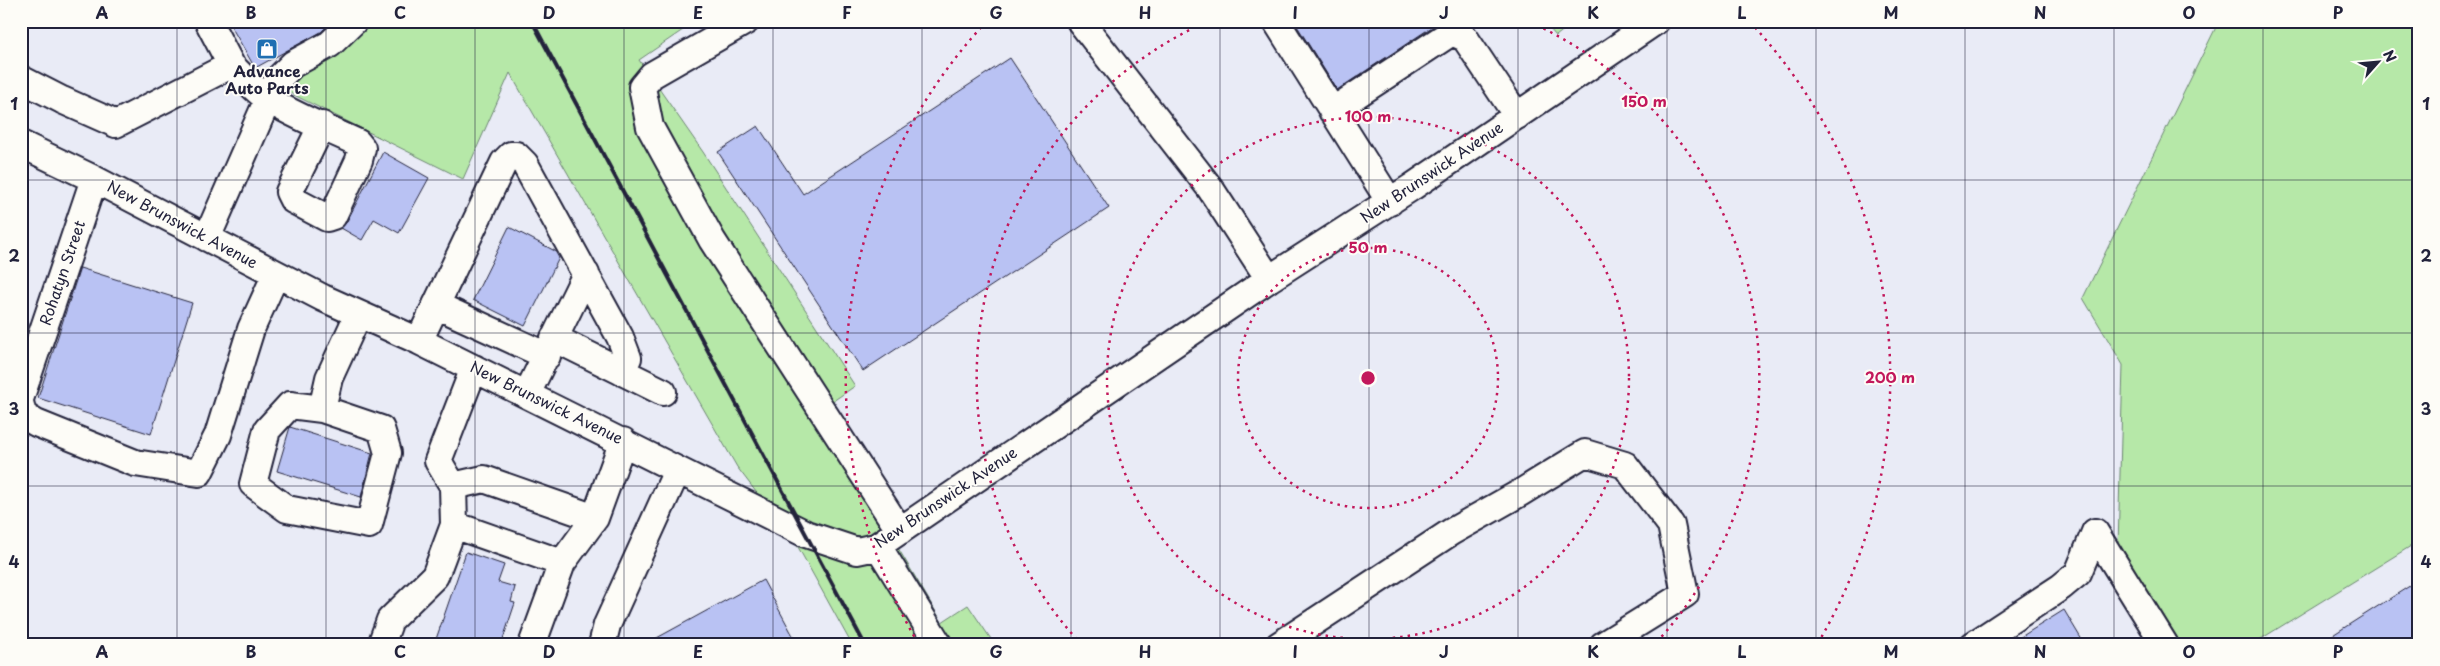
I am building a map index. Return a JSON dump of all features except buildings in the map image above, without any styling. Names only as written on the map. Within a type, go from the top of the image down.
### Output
[{"type":"street","points":[[208,21],[231,65],[246,81],[269,100],[322,126]]},
{"type":"street","points":[[208,238],[280,77],[293,64],[330,44],[354,21]]},
{"type":"street","points":[[746,21],[652,76],[642,87],[650,127],[712,240],[900,531]]},
{"type":"street","points":[[1080,21],[1210,188],[1269,279]]},
{"type":"street","points":[[1276,21],[1390,202]]},
{"type":"street","name":"New Brunswick Avenue","points":[[21,144],[94,179],[358,315],[419,341],[623,441],[677,471],[806,534],[857,551],[878,546],[1269,279],[1390,202],[1656,21]]},
{"type":"street","points":[[1332,111],[1452,32],[1465,38],[1517,116]]},
{"type":"street","points":[[21,79],[116,124],[231,65]]},
{"type":"street","points":[[419,341],[504,162],[511,155],[521,158],[525,164],[623,344],[628,358],[622,372]]},
{"type":"street","name":"Rohatyn Street","points":[[21,396],[94,179]]},
{"type":"street","points":[[21,406],[23,415],[36,422],[135,463],[199,473],[218,435],[252,329],[276,274]]},
{"type":"street","points":[[527,394],[586,274]]},
{"type":"street","points":[[436,305],[622,372],[663,392]]},
{"type":"street","points":[[322,409],[328,378],[358,315]]},
{"type":"street","points":[[381,645],[390,620],[435,576],[454,525],[453,486],[438,462],[474,368]]},
{"type":"street","points":[[290,405],[322,409],[381,429],[388,453],[369,525],[286,509],[253,484],[267,430],[290,405]]},
{"type":"street","points":[[532,645],[562,563],[595,518],[623,441]]},
{"type":"street","points":[[1279,645],[1450,532],[1520,493],[1585,453],[1625,465],[1671,525],[1685,594],[1603,645]]},
{"type":"street","points":[[602,645],[607,625],[677,471]]},
{"type":"street","points":[[453,486],[484,479],[595,518]]},
{"type":"street","points":[[454,525],[562,563]]},
{"type":"street","points":[[1973,645],[2062,587],[2078,573],[2095,532],[2165,645]]},
{"type":"street","points":[[878,546],[939,645]]},
{"type":"green space","points":[[364,21],[696,21],[639,60],[703,152],[855,386],[817,412],[942,622],[968,605],[995,645],[852,645],[798,547],[737,467],[510,73],[463,179],[282,89]]},
{"type":"green space","points":[[1543,21],[1575,21],[1556,36]]},
{"type":"green space","points":[[2219,21],[2419,21],[2419,541],[2251,645],[2181,645],[2118,547],[2123,365],[2083,298]]},
{"type":"railway","points":[[532,21],[865,645]]},
{"type":"place","name":"Advance Auto Parts","points":[[267,49]]}]
